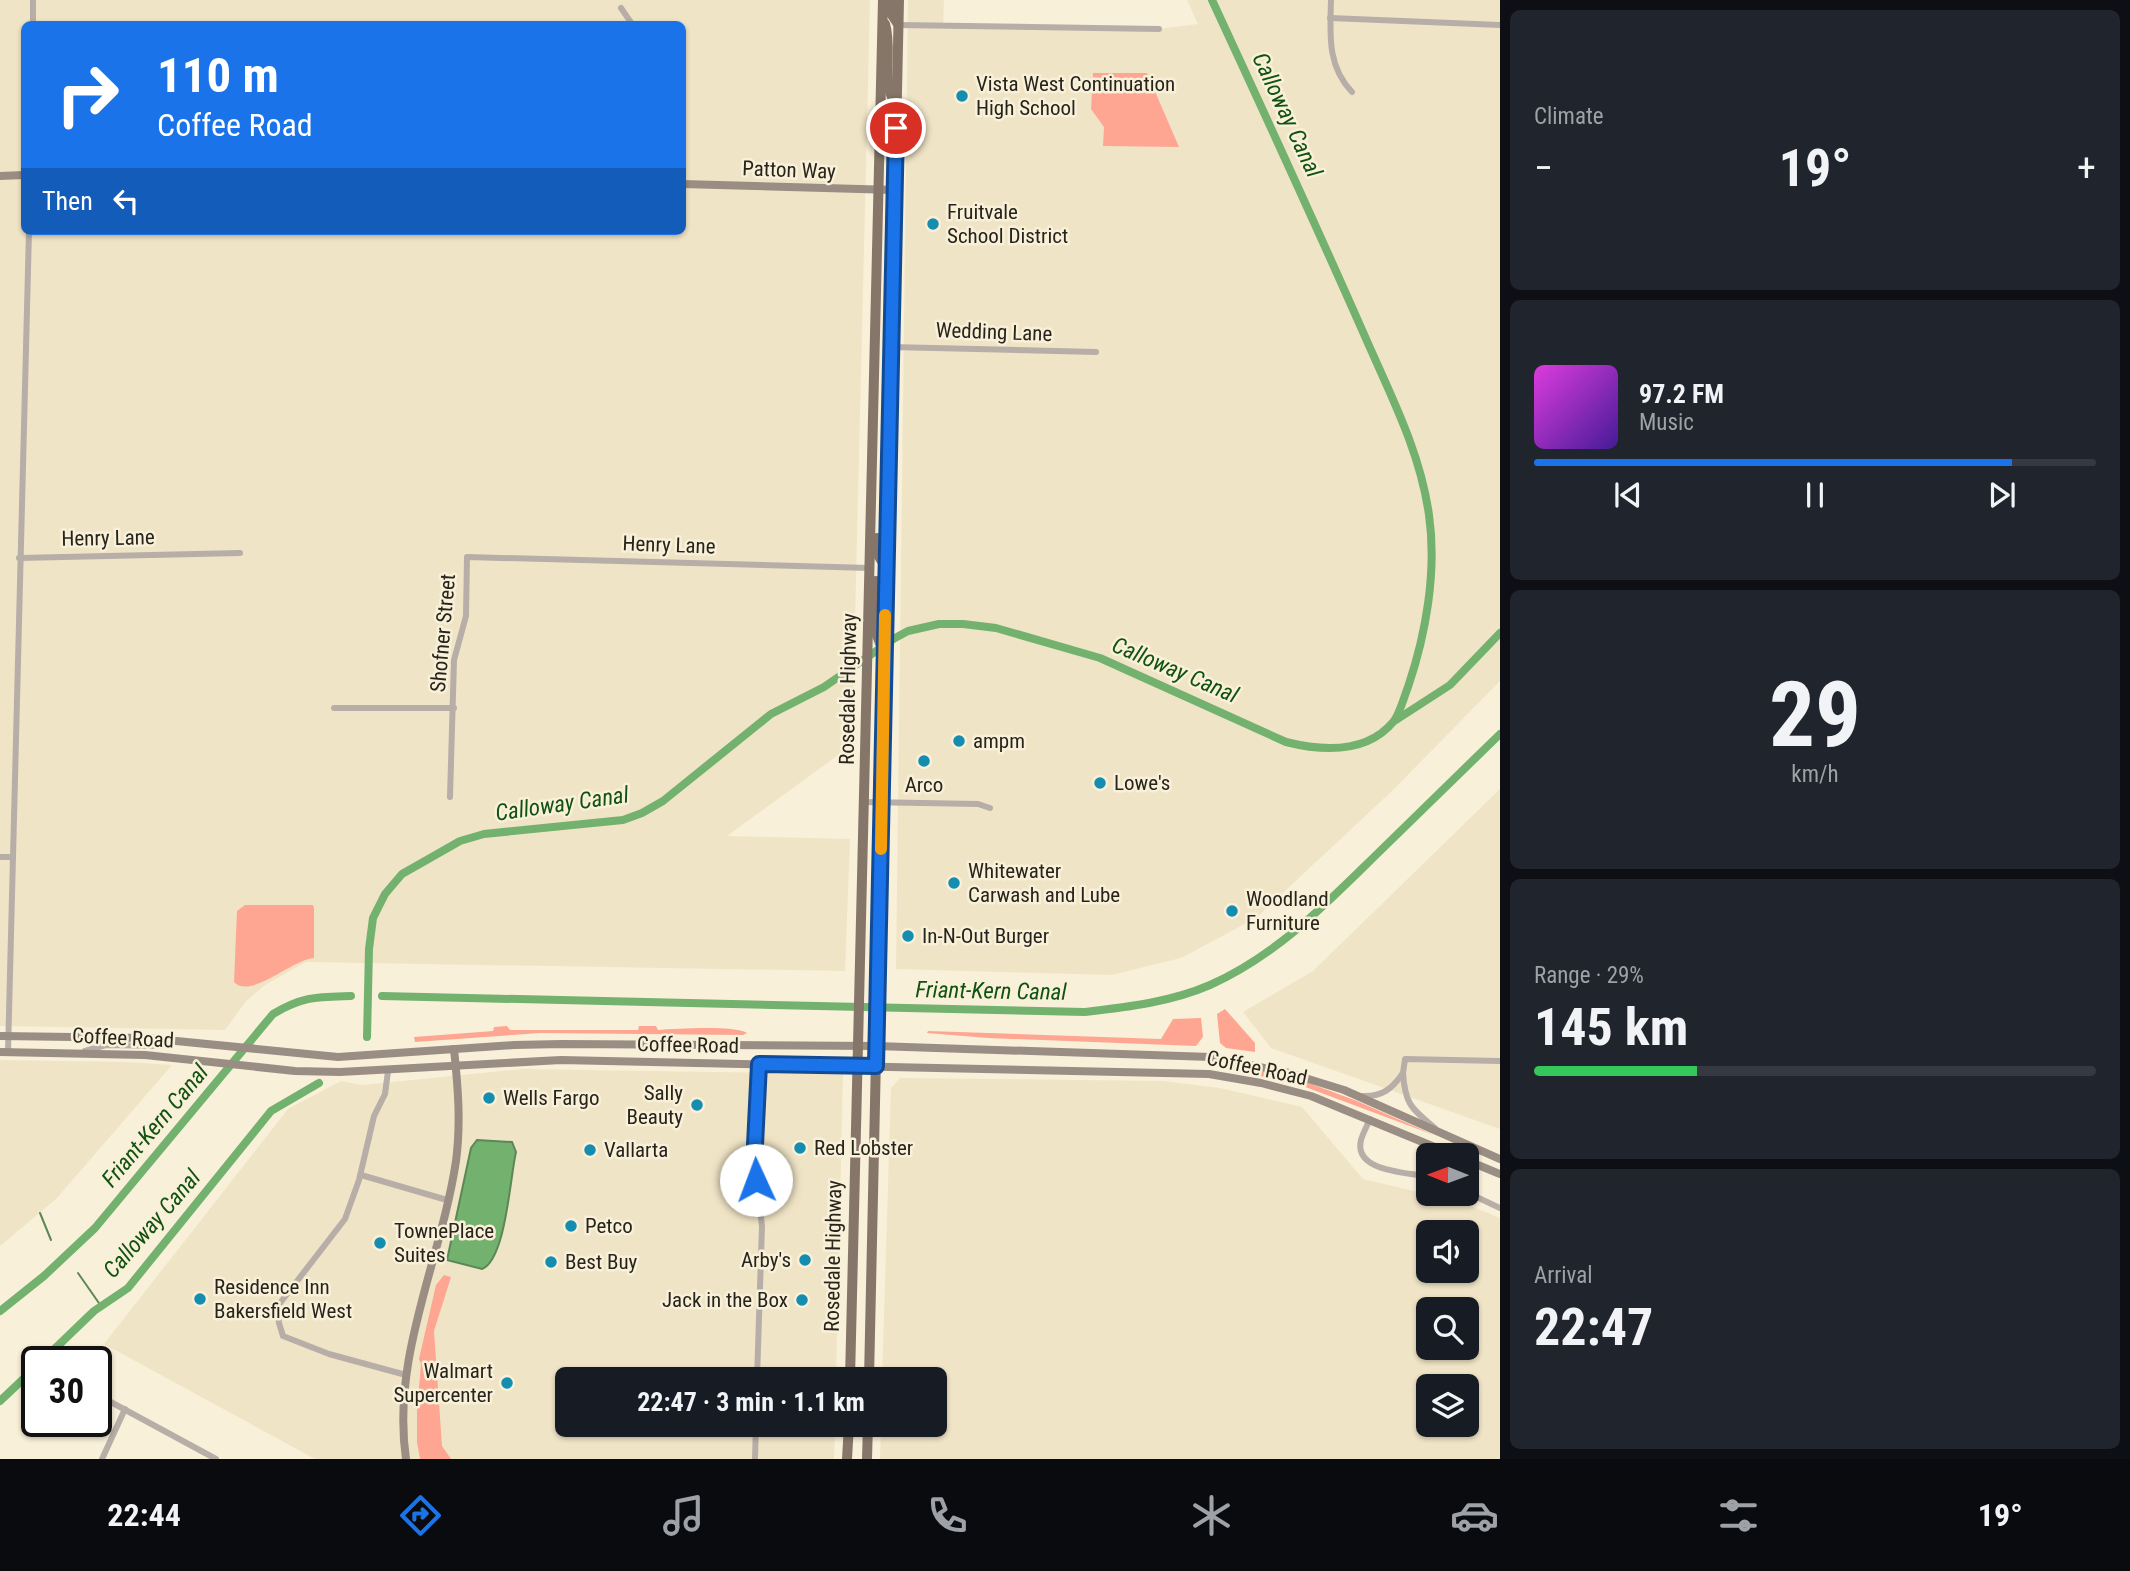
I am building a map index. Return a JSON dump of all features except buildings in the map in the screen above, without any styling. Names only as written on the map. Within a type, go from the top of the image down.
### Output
[{"type":"main road","name":"Rosedale Highway","points":[[869,1367],[884,660],[877,630],[870,568],[883,0]]},
{"type":"main road","points":[[890,0],[890,12],[898,25]]},
{"type":"main road","name":"Rosedale Highway","points":[[850,1367],[868,666],[877,630],[886,568],[899,0]]},
{"type":"main road","points":[[882,16],[889,37],[888,93],[896,105]]},
{"type":"main road","points":[[0,176],[21,175]]},
{"type":"main road","name":"Patton Way","points":[[686,184],[894,190]]},
{"type":"main road","points":[[872,476],[878,491],[877,549],[880,561],[886,568]]},
{"type":"main road","name":"Coffee Road","points":[[4,1036],[107,1036],[338,1057],[562,1044],[876,1046],[1211,1057],[1289,1073],[1354,1095],[1500,1159]]},
{"type":"main road","points":[[406,1459],[403,1407],[411,1344],[447,1199],[458,1140],[459,1099],[454,1049]]},
{"type":"main road","name":"Coffee Road","points":[[4,1052],[145,1055],[295,1071],[388,1071],[562,1060],[1209,1074],[1287,1089],[1426,1143]]},
{"type":"main road","points":[[1479,1165],[1500,1174]]},
{"type":"main road","points":[[847,1459],[848,1437]]},
{"type":"main road","points":[[867,1459],[868,1437]]},
{"type":"street","points":[[33,0],[33,21]]},
{"type":"street","points":[[1331,0],[1332,60],[1342,80],[1352,92]]},
{"type":"street","points":[[621,8],[630,21]]},
{"type":"street","points":[[1330,18],[1500,24]]},
{"type":"street","points":[[898,25],[1159,29]]},
{"type":"street","points":[[4,1052],[29,235]]},
{"type":"street","name":"Wedding Lane","points":[[891,346],[1096,352]]},
{"type":"street","name":"Henry Lane","points":[[19,558],[240,553]]},
{"type":"street","name":"Henry Lane","points":[[467,556],[870,568]]},
{"type":"street","name":"Shofner Street","points":[[450,797],[455,653],[466,616],[467,556]]},
{"type":"street","points":[[334,708],[454,708]]},
{"type":"street","points":[[865,802],[978,804],[990,808]]},
{"type":"street","points":[[0,857],[12,857]]},
{"type":"street","points":[[80,1053],[106,1045],[152,1047],[170,1041]]},
{"type":"street","name":"Coffee Road","points":[[1439,1132],[1410,1108],[1406,1101],[1403,1073],[1405,1059],[1500,1061]]},
{"type":"street","points":[[757,1367],[762,1226],[754,1165],[759,1064]]},
{"type":"street","points":[[388,1071],[385,1094],[374,1116],[360,1175],[345,1219],[277,1307],[283,1336],[296,1343],[406,1375]]},
{"type":"street","name":"Coffee Road","points":[[1354,1095],[1384,1094],[1403,1073]]},
{"type":"street","points":[[1370,1119],[1361,1141],[1362,1155],[1366,1160],[1375,1167],[1416,1175]]},
{"type":"street","points":[[360,1175],[447,1199]]},
{"type":"street","points":[[1479,1198],[1500,1208]]},
{"type":"street","points":[[112,1402],[216,1459]]},
{"type":"street","points":[[102,1459],[125,1409]]},
{"type":"street","points":[[755,1459],[756,1437]]},
{"type":"street","points":[[195,1459],[200,1450]]},
{"type":"shaded area","points":[[0,0],[870,0],[852,745],[727,836],[850,839],[845,971],[306,962],[265,985],[246,1001],[225,1030],[0,1026]]},
{"type":"shaded area","points":[[908,0],[944,0],[943,27],[1159,29],[1198,24],[1187,0],[1500,0],[1500,681],[1392,791],[1256,918],[1181,958],[1111,975],[896,969]]},
{"type":"shaded area","points":[[1093,73],[1147,73],[1179,147],[1103,146],[1104,127],[1091,109]]},
{"type":"shaded area","points":[[1500,789],[1500,1129],[1271,1048],[1243,1012],[1313,971]]},
{"type":"shaded area","points":[[245,905],[313,905],[314,958],[261,983],[241,986],[234,982],[237,911]]},
{"type":"shaded area","points":[[1225,1009],[1255,1043],[1255,1052],[1226,1048],[1220,1043],[1217,1014]]},
{"type":"shaded area","points":[[1201,1018],[1203,1037],[1196,1046],[927,1033],[1161,1039],[1173,1019]]},
{"type":"shaded area","points":[[507,1026],[510,1030],[638,1030],[639,1026],[656,1026],[658,1030],[718,1028],[747,1033],[540,1033],[415,1042],[414,1037],[493,1031],[494,1027]]},
{"type":"shaded area","points":[[0,1060],[172,1065],[56,1199],[0,1246]]},
{"type":"shaded area","points":[[1222,1064],[1298,1079],[1357,1101],[1434,1135],[1300,1085],[1234,1070]]},
{"type":"shaded area","points":[[523,1069],[843,1074],[836,1367],[555,1367],[555,1437],[835,1437],[834,1459],[315,1459],[104,1344],[288,1109],[341,1081],[362,1085]]},
{"type":"shaded area","points":[[900,1078],[1163,1081],[1220,1088],[1302,1107],[1363,1179],[1416,1191],[1416,1206],[1471,1206],[1500,1218],[1500,1459],[880,1459],[881,1437],[947,1437],[947,1367],[882,1367],[891,1088]]},
{"type":"shaded area","points":[[477,1140],[512,1142],[516,1152],[502,1234],[497,1250],[482,1269],[447,1260],[471,1148]]},
{"type":"shaded area","points":[[444,1275],[451,1277],[434,1331],[442,1446],[451,1459],[420,1459],[417,1442],[421,1364],[419,1359],[436,1285]]},
{"type":"waterway","name":"Calloway Canal","points":[[367,1037],[369,949],[373,918],[385,894],[402,874],[460,841],[484,834],[623,820],[642,813],[663,801],[771,714],[824,687],[908,631],[939,624],[996,628],[1100,658],[1286,742],[1300,745],[1329,748],[1357,745],[1383,732],[1394,721],[1414,667],[1425,624],[1431,580],[1429,515],[1419,467],[1393,399],[1212,0]]},
{"type":"waterway","points":[[1396,720],[1450,685],[1500,633]]},
{"type":"waterway","name":"Friant-Kern Canal","points":[[382,996],[1085,1012],[1165,1000],[1210,985],[1279,944],[1339,891],[1500,734]]},
{"type":"waterway","name":"Friant-Kern Canal","points":[[0,1311],[44,1276],[95,1228],[273,1014],[310,999],[351,996]]},
{"type":"waterway","name":"Calloway Canal","points":[[58,1346],[94,1311],[128,1288],[271,1111],[319,1083]]},
{"type":"waterway","points":[[40,1213],[51,1240]]},
{"type":"waterway","points":[[78,1273],[101,1306]]},
{"type":"waterway","name":"Calloway Canal","points":[[0,1401],[21,1381]]},
{"type":"slow traffic","points":[[881,849],[885,615]]},
{"type":"place","name":"Vista West Continuation High School","points":[[962,96]]},
{"type":"place","name":"Fruitvale School District","points":[[933,224]]},
{"type":"place","name":"ampm","points":[[959,741]]},
{"type":"place","name":"Arco","points":[[924,761]]},
{"type":"place","name":"Lowe's","points":[[1100,783]]},
{"type":"place","name":"Whitewater Carwash and Lube","points":[[954,883]]},
{"type":"place","name":"Woodland Furniture","points":[[1232,911]]},
{"type":"place","name":"In-N-Out Burger","points":[[908,936]]},
{"type":"place","name":"Wells Fargo","points":[[489,1098]]},
{"type":"place","name":"Sally Beauty","points":[[697,1105]]},
{"type":"place","name":"Red Lobster","points":[[800,1148]]},
{"type":"place","name":"Vallarta","points":[[590,1150]]},
{"type":"place","name":"Petco","points":[[571,1226]]},
{"type":"place","name":"TownePlace Suites","points":[[380,1243]]},
{"type":"place","name":"Arby's","points":[[805,1260]]},
{"type":"place","name":"Best Buy","points":[[551,1262]]},
{"type":"place","name":"Residence Inn Bakersfield West","points":[[200,1299]]},
{"type":"place","name":"Jack in the Box","points":[[802,1300]]},
{"type":"place","name":"Walmart Supercenter","points":[[507,1383]]},
{"type":"route","points":[[756,1180],[754,1165],[759,1064],[876,1066],[896,128]]}]
